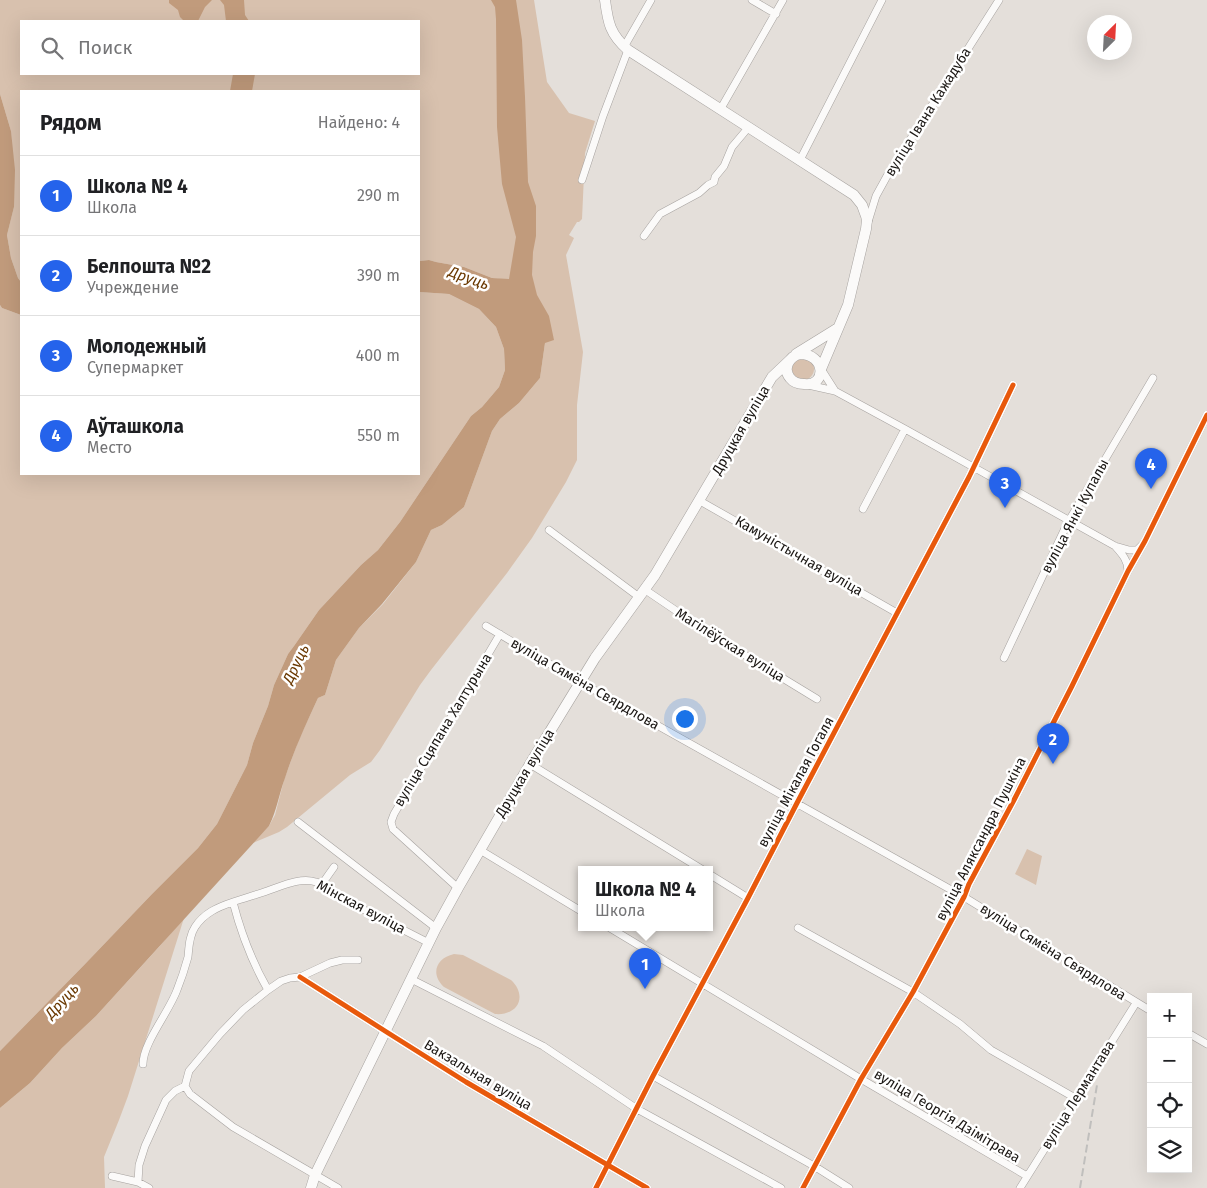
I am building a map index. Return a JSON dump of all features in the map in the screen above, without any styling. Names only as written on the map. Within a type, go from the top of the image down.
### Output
[{"type":"main road","points":[[605,0],[607,20],[615,36],[626,49],[854,195],[862,205],[867,220],[866,229],[848,305],[818,379],[807,385]]},
{"type":"main road","name":"Друцкая вуліца","points":[[311,1188],[315,1175],[436,928],[530,764],[580,682],[604,644],[655,575],[772,377],[792,357],[838,328]]},
{"type":"main road","points":[[794,381],[787,374],[787,368],[792,357],[805,354],[810,355],[819,363],[821,369]]},
{"type":"main road","name":"Друцкая вуліца","points":[[772,377],[807,385]]},
{"type":"street","points":[[582,180],[626,49],[651,0]]},
{"type":"street","points":[[752,0],[776,14]]},
{"type":"street","points":[[720,110],[783,0]]},
{"type":"street","points":[[800,160],[882,0]]},
{"type":"street","name":"вуліца Івана Кажадуба","points":[[866,229],[876,196],[887,176],[999,0]]},
{"type":"street","points":[[644,236],[660,214],[699,193],[714,182],[715,177],[724,166],[732,147],[748,128]]},
{"type":"street","points":[[821,369],[835,391]]},
{"type":"street","name":"вуліца Янкі Купалы","points":[[1004,658],[1067,524],[1153,378]]},
{"type":"street","points":[[807,385],[835,391],[1115,546],[1129,550],[1138,550],[1145,541]]},
{"type":"street","name":"вуліца Мікалая Гогаля","points":[[596,1188],[796,803],[974,468],[1013,385]]},
{"type":"street","name":"вуліца Аляксандра Пушкіна","points":[[803,1188],[861,1079],[912,992],[964,897],[1207,415]]},
{"type":"street","points":[[863,508],[905,429]]},
{"type":"street","name":"Камуністычная вуліца","points":[[700,500],[897,613]]},
{"type":"street","name":"Магілёўская вуліца","points":[[549,530],[642,593],[817,699]]},
{"type":"street","points":[[1115,546],[1127,561],[1128,571]]},
{"type":"street","name":"вуліца Сямёна Свярдлова","points":[[486,626],[580,682],[964,897],[1147,1009]]},
{"type":"street","name":"вуліца Сцяпана Халтурына","points":[[458,888],[393,829],[391,822],[500,634]]},
{"type":"street","points":[[530,764],[696,866]]},
{"type":"street","points":[[298,822],[436,928]]},
{"type":"street","points":[[480,850],[578,909]]},
{"type":"street","points":[[322,884],[334,867]]},
{"type":"street","points":[[713,876],[748,898]]},
{"type":"street","name":"Мінская вуліца","points":[[143,1064],[143,1057],[147,1046],[178,989],[194,928],[212,910],[298,881],[317,882],[327,887],[339,897],[429,943]]},
{"type":"street","points":[[233,902],[242,934],[268,990]]},
{"type":"street","points":[[798,928],[912,992],[960,1024],[992,1050],[1077,1099]]},
{"type":"street","name":"вуліца Георгія Дзімітрава","points":[[615,931],[1027,1176]]},
{"type":"street","points":[[338,1188],[233,1127],[190,1094],[185,1086],[189,1071],[220,1034],[243,1010],[268,990],[281,981],[300,977],[318,968],[342,960],[358,960]]},
{"type":"street","name":"Вакзальная вуліца","points":[[300,977],[466,1082],[647,1188]]},
{"type":"street","points":[[411,979],[543,1046],[637,1109],[782,1188]]},
{"type":"street","name":"вуліца Лермантава","points":[[1020,1188],[1136,1002]]},
{"type":"street","points":[[1192,1035],[1207,1044]]},
{"type":"street","points":[[653,1076],[814,1166],[849,1188]]},
{"type":"street","points":[[138,1182],[139,1165],[145,1146],[166,1100],[175,1091],[185,1086]]},
{"type":"street","points":[[112,1176],[138,1182],[148,1188]]},
{"type":"shaded area","points":[[0,0],[534,0],[547,82],[569,113],[595,121],[585,153],[582,219],[577,222],[569,235],[574,238],[566,255],[583,352],[577,405],[577,460],[532,538],[420,685],[371,762],[350,775],[287,827],[253,843],[269,826],[275,815],[284,780],[299,739],[318,698],[325,695],[336,660],[359,628],[383,604],[416,562],[431,530],[442,525],[464,507],[492,431],[500,419],[519,403],[540,378],[545,343],[509,280],[492,278],[464,267],[429,260],[420,261],[420,90],[20,90],[20,281],[11,258],[7,235],[14,207],[11,131],[0,94]]},
{"type":"shaded area","points":[[420,292],[449,294],[479,309],[496,327],[504,349],[505,370],[499,387],[482,407],[471,416],[400,522],[378,550],[361,565],[319,610],[288,654],[274,685],[247,765],[217,824],[198,848],[0,1051],[0,305],[2,308],[20,315],[20,475],[420,475]]},
{"type":"shaded area","points":[[803,358],[811,361],[814,369],[811,377],[803,380],[795,377],[792,369],[795,361]]},
{"type":"shaded area","points":[[1027,849],[1042,856],[1036,885],[1015,874]]},
{"type":"shaded area","points":[[184,918],[128,1096],[104,1157],[105,1188],[0,1188],[0,1108],[30,1083],[62,1048],[96,1016]]},
{"type":"shaded area","points":[[454,954],[463,955],[511,980],[519,992],[518,1004],[515,1008],[510,1012],[495,1014],[444,987],[437,977],[437,967],[443,959]]},
{"type":"water","points":[[169,0],[212,0],[205,7],[198,20],[183,20],[178,10],[169,3]]},
{"type":"water","points":[[220,0],[244,0],[245,15],[248,20],[226,20],[224,5]]},
{"type":"water","name":"Друць","points":[[491,0],[516,0],[522,40],[528,182],[536,206],[536,236],[532,275],[537,295],[549,316],[554,340],[545,343],[540,378],[519,403],[500,419],[492,431],[464,507],[442,525],[431,530],[416,562],[382,604],[359,628],[336,660],[325,695],[318,698],[296,747],[269,826],[96,1016],[62,1048],[30,1083],[0,1108],[0,1051],[198,848],[217,824],[247,765],[274,685],[288,654],[319,610],[361,565],[378,550],[400,522],[471,416],[482,407],[499,387],[505,370],[504,349],[496,327],[479,309],[449,294],[420,292],[420,261],[429,260],[464,267],[492,278],[509,279],[516,237],[502,184],[497,127],[495,7]]},
{"type":"water","points":[[233,75],[255,75],[252,90],[230,90]]},
{"type":"water","points":[[0,94],[11,131],[15,170],[14,207],[7,235],[11,258],[20,281],[20,315],[2,308],[0,305]]},
{"type":"railway","points":[[1080,1188],[1097,1085]]},
{"type":"cycle path","points":[[596,1188],[653,1076],[969,477],[1013,385]]},
{"type":"cycle path","points":[[803,1188],[861,1079],[913,992],[964,897],[1207,415]]},
{"type":"cycle path","points":[[300,977],[466,1082],[647,1188]]},
{"type":"place","name":"Аўташкола","points":[[1151,489]]},
{"type":"place","name":"Молодежный","points":[[1005,508]]},
{"type":"place","name":"Белпошта №2","points":[[1053,764]]},
{"type":"place","name":"Школа № 4","points":[[645,989]]}]
